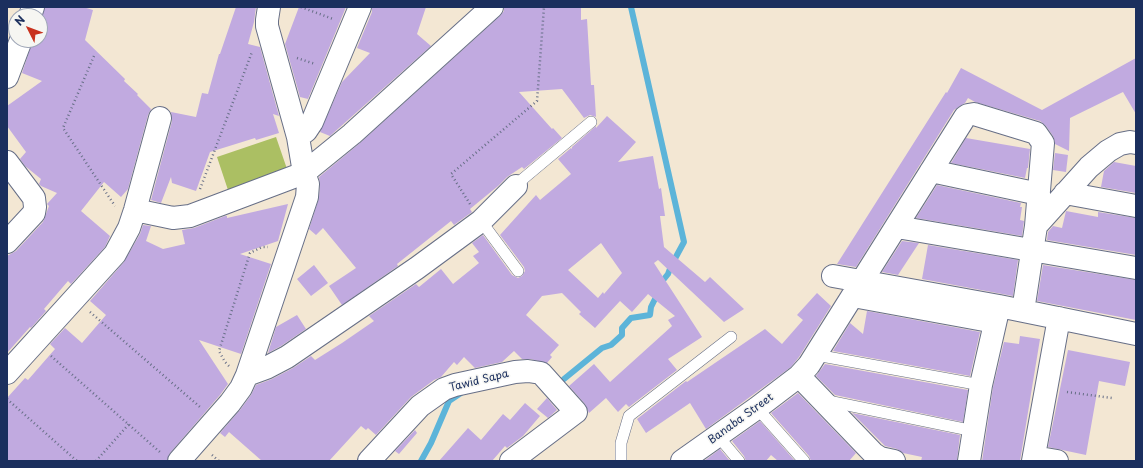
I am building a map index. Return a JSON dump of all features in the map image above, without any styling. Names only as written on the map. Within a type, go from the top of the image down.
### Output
[{"type":"street","points":[[172,459],[215,421],[241,388],[247,375],[307,197],[308,184],[304,173],[298,137],[264,48],[269,7]]},
{"type":"street","points":[[132,219],[190,216],[304,173],[352,134],[492,7]]},
{"type":"street","points":[[298,137],[306,132],[312,122],[356,17]]},
{"type":"street","points":[[7,77],[14,48]]},
{"type":"street","name":"Banaba Street","points":[[682,461],[757,408],[799,376],[809,365],[965,117],[974,114],[1036,133],[1043,142],[1036,226],[1023,311]]},
{"type":"street","points":[[7,373],[115,254],[132,219],[160,118]]},
{"type":"street","points":[[1036,226],[1065,193],[1108,151],[1120,144],[1130,142],[1136,143]]},
{"type":"street","points":[[7,162],[34,198],[35,207],[34,213],[7,242]]},
{"type":"street","points":[[931,171],[1039,194]]},
{"type":"street","points":[[247,375],[266,368],[287,357],[417,268],[481,221],[516,186]]},
{"type":"street","points":[[1065,193],[1136,206]]},
{"type":"street","points":[[897,226],[1136,268]]},
{"type":"street","points":[[833,276],[858,289],[997,314],[1023,311],[1136,334]]},
{"type":"street","points":[[969,461],[981,385],[997,314]]},
{"type":"street","points":[[1057,461],[1034,459],[1059,318]]},
{"type":"street","name":"Tawid Sapa","points":[[369,461],[420,406],[444,389],[455,385],[515,372],[528,371],[541,373],[576,412],[511,461]]},
{"type":"street","points":[[799,376],[871,458],[894,461]]},
{"type":"lane","points":[[516,186],[591,122]]},
{"type":"lane","points":[[481,221],[518,271]]},
{"type":"lane","points":[[621,461],[621,443],[629,416],[731,337]]},
{"type":"lane","points":[[816,355],[981,385]]},
{"type":"lane","points":[[821,400],[974,431]]},
{"type":"lane","points":[[757,408],[804,461]]},
{"type":"lane","points":[[718,436],[740,461]]},
{"type":"path","points":[[301,7],[356,17]]},
{"type":"path","points":[[481,221],[451,174],[537,101],[544,7]]},
{"type":"path","points":[[190,216],[264,48],[334,71]]},
{"type":"path","points":[[94,56],[63,128],[132,219]]},
{"type":"path","points":[[247,375],[235,371],[225,362],[219,351],[250,253],[262,247],[276,248],[288,252]]},
{"type":"path","points":[[75,298],[215,421]]},
{"type":"path","points":[[35,342],[128,424],[172,459]]},
{"type":"path","points":[[1046,389],[1112,398]]},
{"type":"path","points":[[7,399],[77,461]]},
{"type":"path","points":[[96,461],[128,424]]},
{"type":"green space","points":[[276,137],[287,169],[228,190],[217,157]]},
{"type":"building","points":[[83,7],[93,10],[85,40],[125,79],[124,81],[151,109],[148,115],[128,189],[121,197],[104,182],[81,211],[110,236],[105,247],[71,284],[68,281],[44,309],[46,311],[7,353],[7,256],[16,251],[43,222],[49,206],[47,204],[57,193],[41,186],[39,184],[41,179],[25,166],[20,159],[26,152],[7,126],[7,106],[42,81],[22,73],[30,48],[48,48],[48,8],[45,8]]},
{"type":"building","points":[[236,7],[256,7],[254,22],[248,44],[260,47],[279,116],[273,114],[279,133],[256,140],[255,138],[210,152],[196,191],[172,183],[171,177],[161,203],[151,200],[172,121],[171,112],[196,117],[202,93],[208,94],[219,54]]},
{"type":"building","points":[[299,7],[346,7],[308,99],[300,97],[285,44]]},
{"type":"building","points":[[372,7],[426,7],[417,34],[431,46],[330,136],[320,132],[342,82],[370,53],[357,48],[372,12]]},
{"type":"building","points":[[504,7],[581,7],[581,20],[587,19],[591,85],[594,85],[596,117],[590,115],[584,118],[562,89],[519,92],[562,138],[524,169],[522,167],[507,177],[470,209],[472,212],[454,225],[451,221],[397,264],[398,266],[342,305],[329,286],[356,268],[323,228],[316,235],[309,229],[319,198],[319,177],[360,143],[500,16],[504,11]]},
{"type":"building","points":[[1136,58],[1136,114],[1123,92],[1070,118],[1069,151],[1055,144],[1053,136],[1046,126],[1040,121],[975,102],[968,98],[965,103],[954,110],[856,267],[837,264],[946,92],[947,93],[961,68],[1042,110]]},
{"type":"building","points":[[607,116],[636,142],[618,162],[653,156],[659,189],[661,188],[665,216],[660,216],[664,247],[705,282],[710,277],[744,309],[724,322],[658,260],[654,263],[702,337],[668,359],[677,370],[629,407],[626,404],[618,412],[606,398],[589,413],[585,404],[569,386],[594,364],[610,382],[672,326],[668,320],[675,316],[648,294],[632,312],[620,301],[595,328],[579,314],[581,312],[562,293],[542,296],[526,315],[559,345],[550,355],[552,357],[547,363],[530,359],[522,359],[514,351],[502,362],[475,368],[464,357],[457,365],[454,362],[441,377],[434,380],[411,397],[376,435],[368,428],[366,430],[361,426],[329,461],[262,461],[229,432],[225,437],[220,433],[240,410],[256,385],[272,379],[293,368],[311,356],[315,360],[374,321],[369,316],[416,284],[419,287],[441,269],[453,284],[479,263],[473,256],[479,252],[472,243],[483,235],[512,275],[518,278],[522,276],[525,271],[524,267],[500,235],[536,195],[540,200],[571,174],[558,159],[571,148],[572,149],[572,147],[596,126],[596,128]],"holes":[[[601,243],[622,273],[604,294],[603,292],[598,298],[568,270]]]},
{"type":"building","points":[[966,138],[1030,149],[1028,168],[1025,178],[951,163]]},
{"type":"building","points":[[1055,153],[1068,155],[1066,172],[1053,170]]},
{"type":"building","points":[[1114,162],[1136,166],[1136,193],[1101,187],[1104,171]]},
{"type":"building","points":[[937,185],[1021,203],[1020,207],[1022,207],[1020,220],[1024,221],[1022,236],[916,218]]},
{"type":"building","points":[[288,204],[278,241],[240,254],[271,264],[241,354],[199,340],[228,384],[170,453],[167,461],[7,461],[7,398],[25,378],[28,380],[55,349],[50,344],[65,328],[82,343],[106,315],[90,301],[124,262],[140,234],[143,225],[151,226],[146,241],[163,249],[185,244],[182,230],[194,228],[225,216],[227,216],[227,218]]},
{"type":"building","points":[[1066,211],[1098,217],[1098,212],[1136,218],[1136,255],[1047,240],[1048,232],[1053,226],[1062,228]]},
{"type":"building","points":[[902,241],[919,243],[898,275],[882,272]]},
{"type":"building","points":[[928,245],[1018,260],[1013,296],[922,279]]},
{"type":"building","points":[[314,265],[328,283],[311,296],[297,279]]},
{"type":"building","points":[[1043,265],[1136,280],[1136,320],[1037,301]]},
{"type":"building","points":[[817,293],[831,306],[799,357],[791,367],[706,429],[690,403],[646,433],[637,419],[686,381],[687,382],[765,329],[782,344],[803,320],[797,315]]},
{"type":"building","points":[[867,311],[980,332],[970,376],[833,351],[850,323],[863,334]]},
{"type":"building","points":[[297,315],[306,329],[268,353],[276,327]]},
{"type":"building","points":[[1020,336],[1040,339],[1020,461],[982,461],[993,387],[1004,342],[1019,344]]},
{"type":"building","points":[[1068,350],[1130,362],[1125,386],[1099,381],[1086,455],[1048,447]]},
{"type":"building","points":[[825,364],[968,390],[963,422],[835,395],[816,376]]},
{"type":"building","points":[[798,393],[856,453],[849,461],[811,461],[809,456],[771,413]]},
{"type":"building","points":[[547,398],[557,410],[548,418],[537,409]]},
{"type":"building","points":[[525,403],[540,416],[523,436],[507,448],[505,446],[492,461],[439,461],[468,428],[481,440],[503,414],[510,420]]},
{"type":"building","points":[[852,413],[960,435],[957,461],[921,461],[922,457],[903,453],[897,449],[885,446]]},
{"type":"building","points":[[760,421],[795,461],[778,461],[771,455],[766,461],[746,461],[744,456],[732,441]]},
{"type":"building","points":[[415,430],[417,433],[399,454],[395,451]]},
{"type":"building","points":[[720,449],[730,461],[704,461]]},
{"type":"waterway","points":[[631,7],[684,242],[668,274],[660,284]]},
{"type":"waterway","points":[[564,379],[602,348],[611,345],[622,335],[622,328],[631,318],[650,315],[651,307],[658,293]]},
{"type":"waterway","points":[[421,461],[431,443],[449,401],[461,393]]}]
